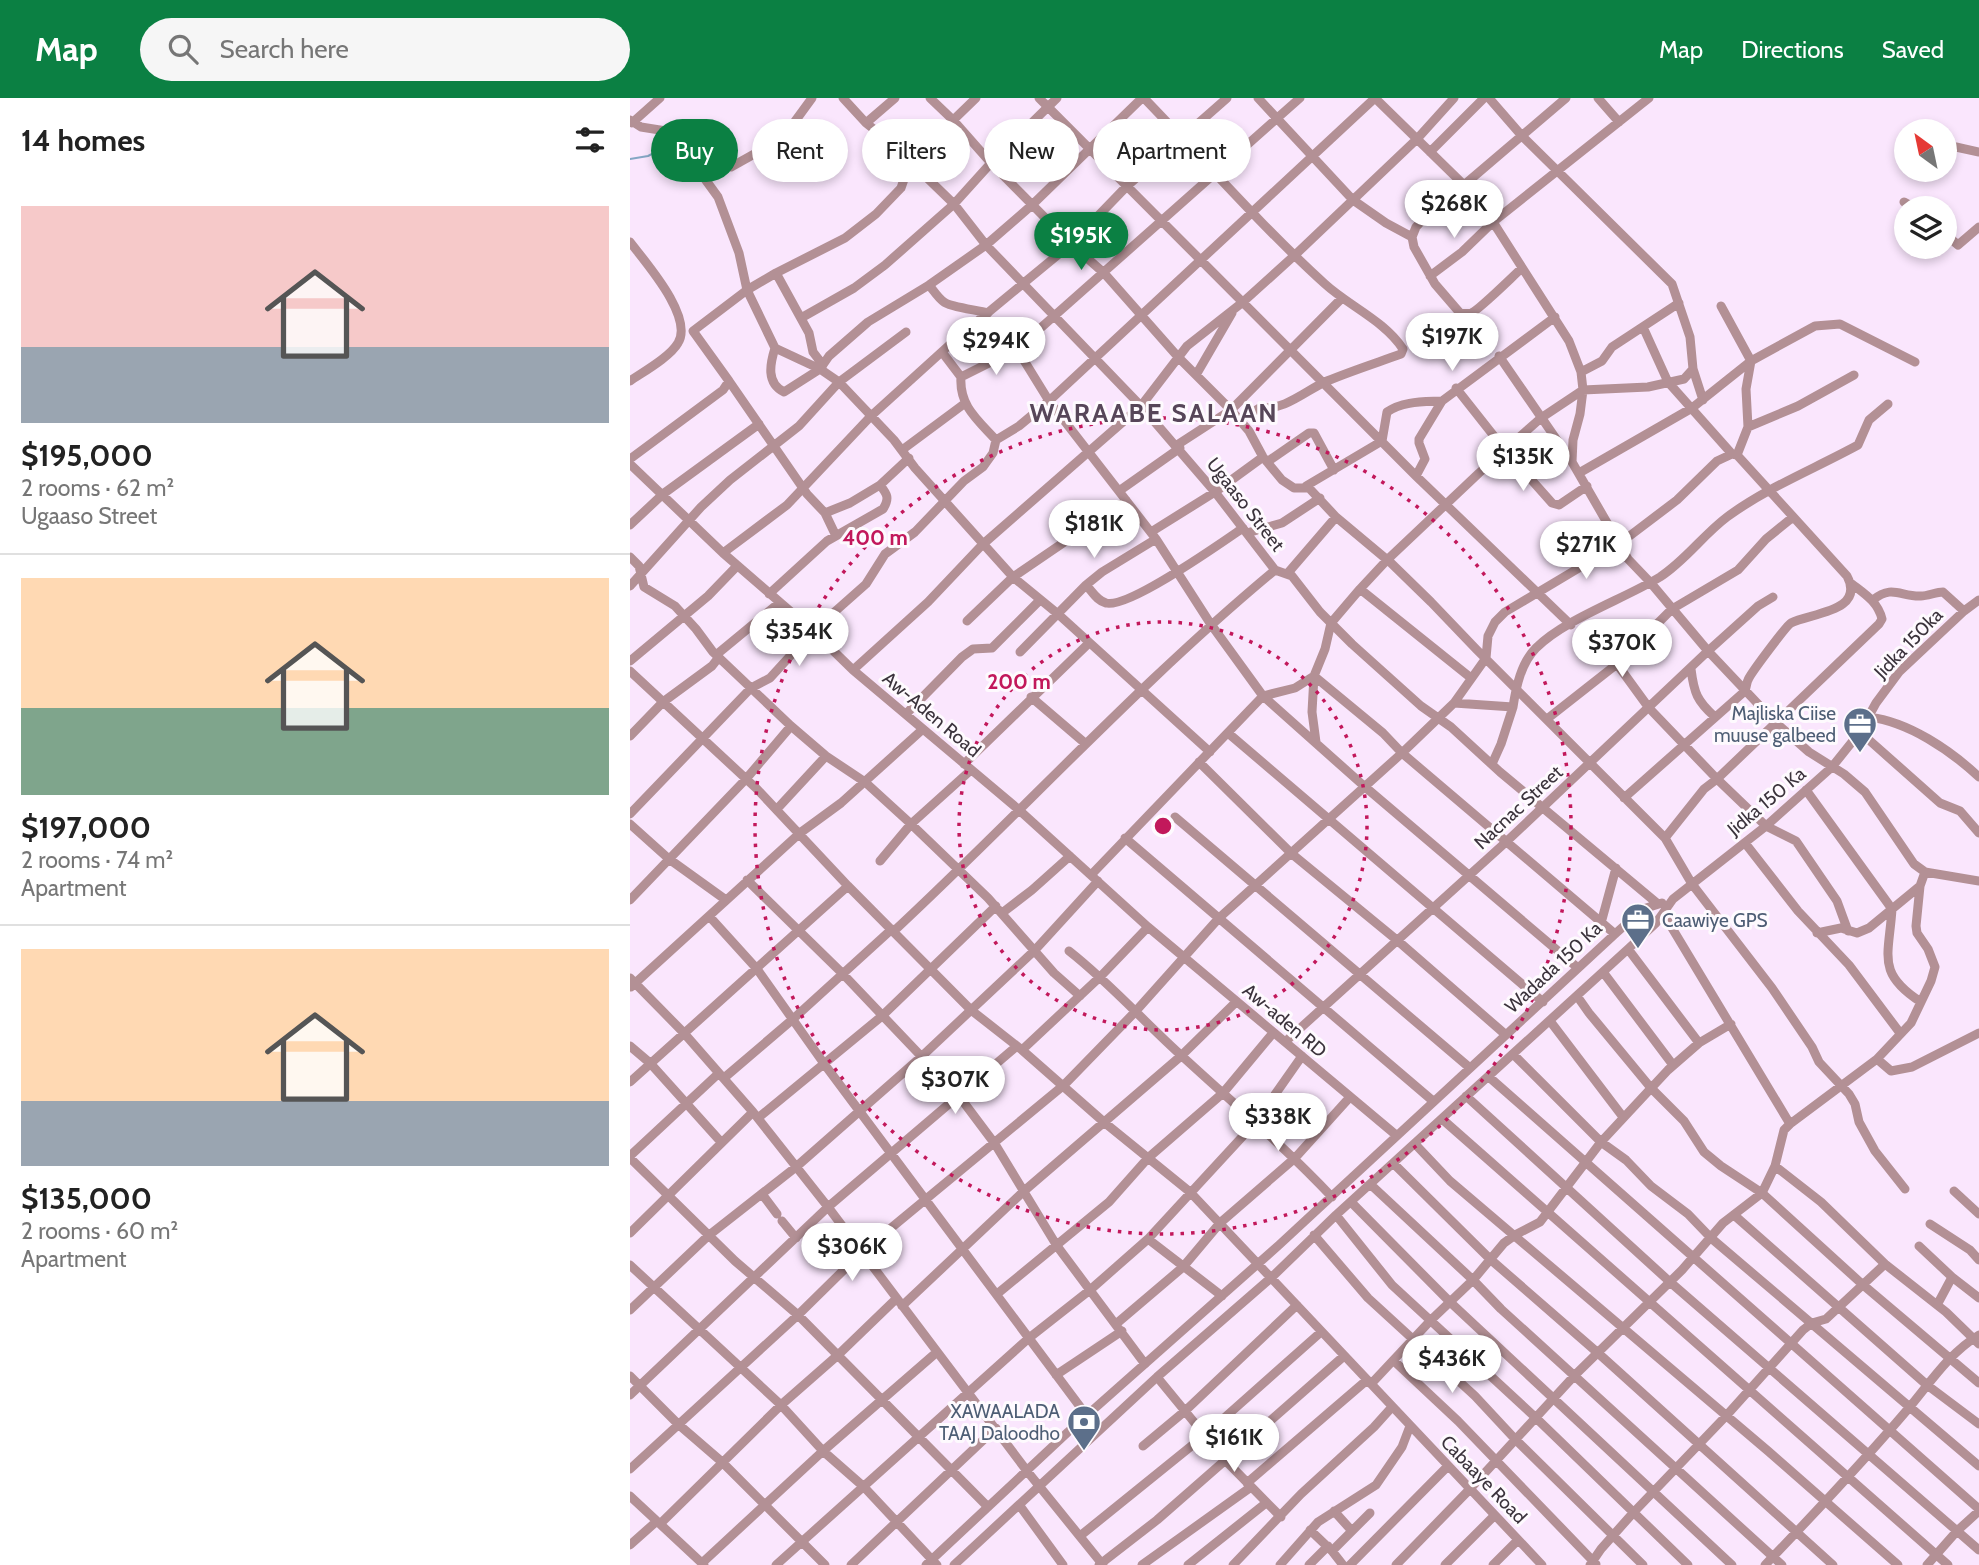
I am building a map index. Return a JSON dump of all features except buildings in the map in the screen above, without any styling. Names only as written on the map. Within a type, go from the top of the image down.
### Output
[{"type":"street","points":[[660,98],[631,121],[640,127],[666,131],[681,146],[718,197],[739,253],[747,290],[775,348],[821,367],[839,382],[902,450],[982,545],[1209,752]]},
{"type":"street","points":[[797,119],[812,98]]},
{"type":"street","name":"Ugaaso Street","points":[[843,98],[862,119]]},
{"type":"street","points":[[871,119],[895,98]]},
{"type":"street","points":[[930,98],[952,119]]},
{"type":"street","points":[[954,119],[976,98]]},
{"type":"street","points":[[1039,98],[1416,476],[1571,625]]},
{"type":"street","points":[[1034,119],[1057,98]]},
{"type":"street","points":[[775,348],[770,371],[779,389],[785,392],[821,367],[829,356],[868,323],[986,245],[1032,205],[1143,98],[1163,119]]},
{"type":"street","points":[[1203,119],[1227,98]]},
{"type":"street","points":[[1258,98],[1353,200],[1412,237]]},
{"type":"street","points":[[1251,141],[1300,98]]},
{"type":"street","points":[[630,814],[751,688],[770,678],[813,631],[866,584],[885,554],[915,532],[943,501],[983,467],[993,453],[996,440],[1019,426],[1049,401],[1375,98],[1464,186],[1493,222],[1569,341],[1581,372],[1583,390],[1573,440],[1572,462]]},
{"type":"street","points":[[853,670],[928,602],[982,545],[1141,406],[1199,335],[1233,311],[1295,255],[1417,139],[1454,98]]},
{"type":"street","points":[[1430,152],[1486,98],[1672,284],[1690,337],[1693,369],[1703,400]]},
{"type":"street","points":[[1522,268],[1477,310],[1469,314],[1460,313],[1430,276],[1412,237],[1426,215],[1464,186],[1566,98]]},
{"type":"street","points":[[1598,98],[1619,122]]},
{"type":"street","points":[[1430,276],[1462,252],[1493,222],[1649,98]]},
{"type":"street","points":[[970,140],[984,156]]},
{"type":"street","points":[[1957,146],[1979,152]]},
{"type":"street","points":[[801,318],[870,277],[954,204],[984,170]]},
{"type":"street","points":[[836,536],[825,513],[803,489],[693,331],[747,290],[845,238],[876,214],[901,188],[903,182]]},
{"type":"street","name":"Ugaaso Street","points":[[930,182],[954,204],[986,245],[1179,447],[1275,570],[1297,581],[1352,645],[1660,908],[1790,1124]]},
{"type":"street","points":[[1009,182],[1104,273],[1179,358],[1231,410],[1249,431],[1265,459],[1288,485],[1294,488],[1306,486],[1382,441],[1387,412],[1394,407],[1442,401]]},
{"type":"street","points":[[723,553],[787,505],[871,416],[942,352],[1071,244],[1132,182]]},
{"type":"street","points":[[961,377],[1017,349],[1206,182]]},
{"type":"street","points":[[1225,182],[1295,255],[1342,298],[1387,332],[1403,349],[1401,354],[1324,382],[1311,391],[1270,408],[1258,408],[1240,420]]},
{"type":"street","points":[[1957,244],[1979,227]]},
{"type":"street","points":[[630,242],[656,275],[682,327],[678,344],[630,381]]},
{"type":"street","points":[[776,273],[801,318],[821,367]]},
{"type":"street","points":[[929,285],[943,302],[950,306],[988,313]]},
{"type":"street","points":[[1119,491],[1231,410],[1342,298]]},
{"type":"street","points":[[1581,372],[1602,361],[1612,346],[1679,303]]},
{"type":"street","points":[[630,1469],[798,1315],[862,1252],[1064,1085],[1135,1012],[1219,918],[1454,703],[1486,658],[1488,636],[1495,622],[1505,612],[1619,544],[1677,500],[1717,461],[1734,454],[1748,427],[1746,389],[1751,361],[1721,306]]},
{"type":"street","points":[[1196,375],[1233,311]]},
{"type":"street","points":[[1416,476],[1425,458],[1419,439],[1442,401],[1499,356],[1555,317]]},
{"type":"street","points":[[1579,473],[1692,408],[1751,361],[1815,326],[1840,324],[1914,362]]},
{"type":"street","points":[[1643,327],[1668,382],[1852,584],[1873,600],[1882,619],[1704,789],[1684,817],[1664,838]]},
{"type":"street","points":[[630,586],[701,507],[730,480],[799,426],[839,382],[906,332]]},
{"type":"street","points":[[1017,349],[1049,401],[1154,536],[1210,623],[1263,696],[1577,968]]},
{"type":"street","points":[[942,352],[961,377],[960,391],[964,404],[996,440]]},
{"type":"street","points":[[1499,356],[1579,473],[1628,559],[1708,651],[1776,723],[1809,752],[1844,774],[1865,792],[1914,864],[1925,872],[1979,881]]},
{"type":"street","points":[[1316,742],[1312,712],[1314,676],[1325,649],[1331,623],[1387,559],[1541,418],[1583,390],[1648,387],[1684,379],[1693,369]]},
{"type":"street","points":[[1748,427],[1798,405],[1854,375]]},
{"type":"street","points":[[630,461],[723,390],[729,381]]},
{"type":"street","points":[[1457,388],[1505,450],[1552,503],[1559,505],[1587,486]]},
{"type":"street","points":[[902,450],[964,404]]},
{"type":"street","points":[[1492,764],[1502,744],[1524,666],[1535,649],[1571,625],[1679,564],[1711,530],[1768,489],[1858,445],[1868,420],[1888,404]]},
{"type":"street","points":[[630,525],[663,494],[759,424]]},
{"type":"street","points":[[1020,652],[1102,572],[1215,492],[1309,433],[1314,433],[1334,470]]},
{"type":"street","points":[[825,513],[850,503],[880,485],[909,458]]},
{"type":"street","name":"Aw-Aden Road","points":[[630,461],[737,566],[813,631],[853,670],[1018,809],[1184,958]]},
{"type":"street","points":[[769,594],[836,536],[883,509],[888,502],[888,495],[880,485]]},
{"type":"street","points":[[1306,486],[1336,517],[1387,559],[1664,838],[1692,884],[1772,988],[1819,1062],[1855,1104],[1859,1122],[1874,1151],[1905,1189]]},
{"type":"street","points":[[1086,585],[1100,601],[1108,604],[1119,602],[1178,571],[1245,530],[1282,523],[1320,498]]},
{"type":"street","points":[[967,621],[1013,576],[1126,500]]},
{"type":"street","points":[[1287,574],[1336,517]]},
{"type":"street","points":[[1546,719],[1617,664],[1672,609],[1738,570],[1766,539],[1793,517]]},
{"type":"street","points":[[630,557],[639,566],[644,587],[668,601],[685,617],[717,656],[791,726],[826,756],[865,782],[911,824],[999,910],[1054,974],[1080,996]]},
{"type":"street","points":[[630,661],[685,617],[737,566]]},
{"type":"street","points":[[988,1507],[798,1315],[708,1236],[630,1157],[687,1103],[793,1019],[959,870],[1210,623],[1275,570]]},
{"type":"street","points":[[1624,798],[1745,691],[1747,680],[1772,649],[1783,630],[1790,624],[1843,605],[1849,597],[1852,584]]},
{"type":"street","points":[[1360,589],[1471,678]]},
{"type":"street","points":[[1873,600],[1881,593],[1895,592],[1922,597],[1943,592],[1964,611]]},
{"type":"street","name":"Nacnac Street","points":[[1285,1042],[1470,876],[1708,651],[1758,606],[1773,597]]},
{"type":"street","points":[[906,714],[962,657],[973,649],[992,648],[1040,600]]},
{"type":"street","name":"Jidka 150ka","points":[[1869,717],[1899,672],[1979,600]]},
{"type":"street","points":[[630,736],[663,702],[712,666],[717,656],[779,603]]},
{"type":"street","points":[[880,861],[911,824],[1031,697],[1089,643]]},
{"type":"street","points":[[1617,664],[1648,708],[1717,779],[1766,826],[1796,841],[1837,901],[1848,931]]},
{"type":"street","points":[[1691,669],[1694,693],[1703,707],[1715,717]]},
{"type":"street","name":"Cabaaye Road","points":[[630,671],[747,779],[971,1010],[1190,1192],[1542,1565]]},
{"type":"street","points":[[630,1310],[708,1236],[861,1112],[1035,950],[1125,838],[1263,696],[1295,688],[1314,676]]},
{"type":"street","points":[[1314,676],[1615,934]]},
{"type":"street","points":[[1031,697],[1086,744]]},
{"type":"street","points":[[1454,703],[1513,706]]},
{"type":"street","points":[[1869,717],[1915,731],[1979,777]]},
{"type":"street","name":"Jidka 150 Ka","points":[[1673,899],[1766,826],[1832,767],[1869,717]]},
{"type":"street","points":[[630,900],[747,779],[791,726]]},
{"type":"street","points":[[923,729],[841,803],[800,833],[632,983],[683,1032],[756,1115],[1101,1564],[1226,1461],[1344,1356]]},
{"type":"street","points":[[1860,732],[1940,803],[1960,811],[1979,833]]},
{"type":"street","points":[[1228,733],[1543,1002]]},
{"type":"street","points":[[777,809],[826,756]]},
{"type":"street","points":[[1199,762],[1209,775],[1292,854],[1506,1035]]},
{"type":"street","points":[[1806,790],[1892,909],[1887,958],[1889,970],[1895,982],[1921,1002]]},
{"type":"street","points":[[1175,817],[1470,1069]]},
{"type":"street","points":[[630,824],[669,859],[726,900]]},
{"type":"street","points":[[1125,838],[1433,1101]]},
{"type":"street","points":[[1745,843],[1817,933],[1849,965],[1900,1033]]},
{"type":"street","points":[[630,1233],[721,1142],[825,1065],[999,910],[1032,890],[1070,856]]},
{"type":"street","points":[[1601,923],[1616,868]]},
{"type":"street","points":[[1396,1565],[1575,1375],[1694,1257],[1723,1223],[1762,1193],[1775,1166],[1784,1130],[1877,1059],[1911,1023],[1935,967],[1928,949],[1917,933],[1920,886],[1925,872]]},
{"type":"street","points":[[747,880],[842,973],[959,1096],[995,1144],[1057,1246],[1145,1364]]},
{"type":"street","points":[[630,1082],[848,886]]},
{"type":"street","points":[[1817,933],[1841,928],[1857,933],[1869,928],[1920,886]]},
{"type":"street","name":"Wadada 150 Ka","points":[[932,1563],[1027,1471],[1332,1197],[1577,968],[1643,909],[1660,908],[1673,899]]},
{"type":"street","name":"Wadada 150 Ka","points":[[954,1565],[1656,923],[1660,908]]},
{"type":"street","points":[[709,916],[757,969],[825,1065],[1099,1430]]},
{"type":"street","points":[[630,1395],[828,1207],[1080,996],[1148,927]]},
{"type":"street","points":[[1628,949],[1699,1043]]},
{"type":"street","points":[[1069,951],[1101,976],[1181,1056],[1295,1158],[1332,1197]]},
{"type":"street","name":"Aw-aden RD","points":[[1184,958],[1396,1135]]},
{"type":"street","points":[[1603,972],[1673,1065]]},
{"type":"street","points":[[1577,996],[1651,1088],[1684,1121],[1704,1152],[1762,1193],[1979,1383]]},
{"type":"street","points":[[630,1545],[658,1522],[781,1405],[1181,1056],[1236,1002]]},
{"type":"street","points":[[1550,1021],[1623,1116]]},
{"type":"street","points":[[1142,1565],[1249,1485],[1394,1362],[1431,1320],[1515,1235],[1540,1222],[1623,1116],[1673,1065],[1699,1043],[1731,1024]]},
{"type":"street","points":[[997,1294],[1109,1202],[1148,1158],[1223,1093],[1273,1033]]},
{"type":"street","points":[[1877,1059],[1891,1071],[1912,1067],[1979,1033]]},
{"type":"street","points":[[630,1046],[650,1063],[721,1142]]},
{"type":"street","points":[[1514,1055],[1601,1142],[1626,1160],[1651,1186],[1688,1214],[1711,1238],[1979,1466]]},
{"type":"street","points":[[776,1565],[1029,1338],[1090,1290],[1148,1239],[1255,1123],[1302,1056]]},
{"type":"street","points":[[1489,1077],[1979,1510],[1927,1565]]},
{"type":"street","points":[[1466,1096],[1670,1282],[1979,1550]]},
{"type":"street","points":[[1056,1375],[1119,1327],[1183,1267],[1220,1223],[1295,1158],[1350,1097]]},
{"type":"street","points":[[1442,1119],[1948,1565]]},
{"type":"street","points":[[1415,1144],[1450,1181],[1898,1565]]},
{"type":"street","points":[[1394,1164],[1490,1259],[1833,1565]]},
{"type":"street","points":[[1765,1565],[1826,1502],[1950,1360],[1977,1340],[1885,1264],[1821,1202],[1775,1166]]},
{"type":"street","points":[[1370,1184],[1501,1309],[1782,1565]]},
{"type":"street","points":[[1954,1191],[1979,1214]]},
{"type":"street","points":[[762,1194],[796,1238]]},
{"type":"street","points":[[1351,1202],[1450,1301],[1732,1565]]},
{"type":"street","points":[[1734,1214],[1927,1385],[1979,1424]]},
{"type":"street","points":[[1336,1216],[1392,1285],[1535,1417],[1688,1565]]},
{"type":"street","points":[[1930,1224],[1970,1250],[1979,1260]]},
{"type":"street","points":[[1314,1236],[1368,1298],[1475,1396],[1643,1565]]},
{"type":"street","points":[[1148,1239],[1222,1296]]},
{"type":"street","points":[[1919,1246],[1979,1298]]},
{"type":"street","points":[[1394,1362],[1496,1460],[1594,1564],[1613,1534],[1726,1416],[1791,1343],[1812,1323],[1826,1319],[1885,1264]]},
{"type":"street","points":[[630,1265],[781,1405],[823,1451],[864,1487],[932,1563]]},
{"type":"street","points":[[1937,1305],[1952,1277]]},
{"type":"street","points":[[1143,1446],[1185,1411],[1297,1305]]},
{"type":"street","points":[[1080,1536],[1205,1435],[1321,1332]]},
{"type":"street","points":[[630,1496],[703,1564],[765,1503],[937,1352]]},
{"type":"street","points":[[630,1376],[765,1503],[825,1565]]},
{"type":"street","points":[[1157,1377],[1226,1461],[1281,1517]]},
{"type":"street","points":[[1233,1565],[1315,1480],[1374,1427],[1392,1407]]},
{"type":"street","points":[[1280,1565],[1310,1530],[1334,1511],[1376,1485],[1402,1447],[1409,1426]]},
{"type":"street","points":[[851,1565],[996,1428]]},
{"type":"street","points":[[1350,1565],[1447,1467]]},
{"type":"street","points":[[1188,1565],[1266,1503]]},
{"type":"street","points":[[1020,1506],[1063,1565]]},
{"type":"street","points":[[1334,1511],[1352,1531]]},
{"type":"street","points":[[1309,1565],[1370,1513]]},
{"type":"street","points":[[1446,1565],[1494,1516]]},
{"type":"street","points":[[1310,1530],[1343,1565]]},
{"type":"street","points":[[1493,1565],[1518,1540]]},
{"type":"waterway","points":[[630,159],[651,154]]},
{"type":"place","name":"Majliska Ciise muuse galbeed","points":[[1860,754]]},
{"type":"place","name":"Caawiye GPS","points":[[1638,950]]},
{"type":"place","name":"XAWAALADA TAAJ Daloodho","points":[[1084,1452]]},
{"type":"district","name":"WARAABE SALAAN","points":[[1154,413]]}]
